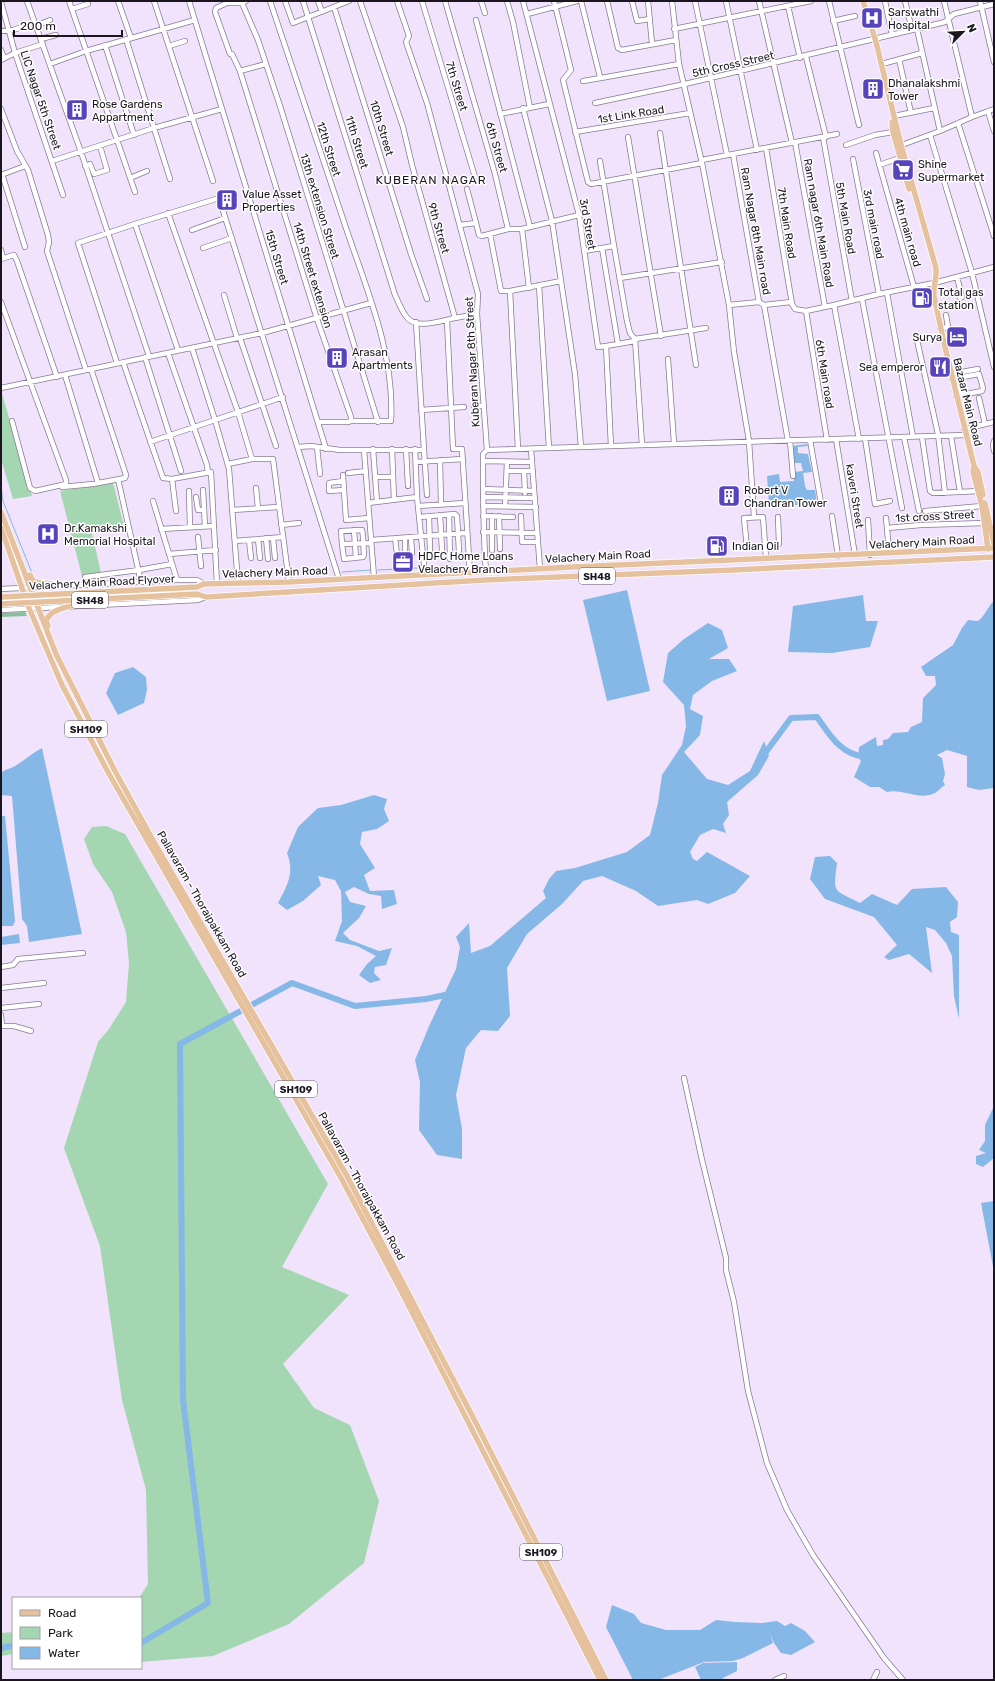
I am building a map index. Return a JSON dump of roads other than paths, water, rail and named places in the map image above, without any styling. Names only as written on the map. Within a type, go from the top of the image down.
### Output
[{"type":"main road","points":[[863,1],[882,64],[894,116],[900,158],[935,281]]},
{"type":"main road","points":[[875,40],[874,49],[893,132],[899,146]]},
{"type":"main road","name":"Bazaar Main Road","points":[[899,146],[934,262],[936,274],[934,296],[940,328],[959,396],[965,432],[974,466],[973,472],[991,548]]},
{"type":"main road","points":[[974,466],[978,472],[994,544]]},
{"type":"main road","name":"Pallavaram - Thoraipakkam Road","points":[[1,512],[31,587],[55,654],[59,679],[62,685],[312,1122],[318,1127],[328,1149],[343,1174],[400,1284],[472,1414],[606,1680]]},
{"type":"main road","name":"Pallavaram - Thoraipakkam Road","points":[[1,528],[29,608],[51,643]]},
{"type":"main road","points":[[12,542],[17,545],[33,581],[55,584],[57,586]]},
{"type":"main road","name":"Velachery Main Road","points":[[204,584],[289,582],[721,560],[855,556],[889,552],[991,548]]},
{"type":"main road","name":"Velachery Main Road","points":[[206,597],[485,580],[722,571],[994,557]]},
{"type":"main road","points":[[721,560],[722,571]]},
{"type":"main road","points":[[273,582],[273,593]]},
{"type":"main road","name":"Velachery Main Road Flyover","points":[[1,597],[197,587],[204,584]]},
{"type":"main road","name":"Velachery Main Road Flyover","points":[[1,604],[197,594],[206,597]]},
{"type":"main road","points":[[51,643],[46,620],[48,615],[56,610],[70,606]]},
{"type":"main road","name":"Pallavaram - Thoraipakkam Road","points":[[55,654],[70,681],[113,775]]},
{"type":"main road","name":"Pallavaram - Thoraipakkam Road","points":[[312,1122],[312,1130],[328,1149]]},
{"type":"main road","name":"Pallavaram - Thoraipakkam Road","points":[[405,1293],[465,1418],[600,1680]]},
{"type":"street","points":[[27,1],[107,232],[147,357],[181,471]]},
{"type":"street","points":[[69,1],[135,192]]},
{"type":"street","points":[[118,1],[170,179]]},
{"type":"street","points":[[154,1],[213,181]]},
{"type":"street","name":"15th Street","points":[[189,1],[326,449]]},
{"type":"street","points":[[227,2],[246,1]]},
{"type":"street","name":"13th extension Street","points":[[246,1],[378,422]]},
{"type":"street","name":"12th Street","points":[[270,1],[371,302],[389,368],[392,403],[391,420],[378,422]]},
{"type":"street","points":[[285,1],[294,22],[322,12],[337,4],[349,1]]},
{"type":"street","name":"11th Street","points":[[303,1],[395,295],[407,318],[416,322]]},
{"type":"street","points":[[318,1],[322,12]]},
{"type":"street","name":"9th Street","points":[[360,1],[403,127],[412,165],[455,318]]},
{"type":"street","name":"Kuberan Nagar 8th Street","points":[[397,1],[409,36],[406,42],[427,103],[478,294],[477,314],[487,450]]},
{"type":"street","name":"7th Street","points":[[422,1],[475,177]]},
{"type":"street","name":"6th Street","points":[[444,1],[495,174],[508,229]]},
{"type":"street","points":[[482,1],[485,14]]},
{"type":"street","points":[[507,1],[513,22],[530,108]]},
{"type":"street","name":"3rd Street","points":[[523,1],[579,215],[598,347],[606,346]]},
{"type":"street","points":[[554,1],[571,70],[563,80],[588,182],[591,184],[666,170],[727,155],[837,134]]},
{"type":"street","points":[[527,14],[577,1]]},
{"type":"street","points":[[581,1],[601,78]]},
{"type":"street","points":[[607,1],[618,48],[624,49],[676,40]]},
{"type":"street","points":[[632,1],[636,20],[650,19]]},
{"type":"street","points":[[648,1],[652,44]]},
{"type":"street","points":[[672,1],[679,64],[685,84],[690,113],[702,162],[729,305],[734,352],[749,441],[754,516]]},
{"type":"street","points":[[695,1],[727,155]]},
{"type":"street","points":[[726,1],[757,150]]},
{"type":"street","points":[[759,1],[773,64],[794,143]]},
{"type":"street","points":[[674,29],[811,1]]},
{"type":"street","points":[[828,1],[859,125]]},
{"type":"street","points":[[885,1],[892,35]]},
{"type":"street","points":[[905,1],[912,30]]},
{"type":"street","points":[[944,1],[972,117]]},
{"type":"street","points":[[980,1],[994,62]]},
{"type":"street","name":"LIC Nagar 5th Street","points":[[1,2],[15,53],[52,162],[154,128],[222,110]]},
{"type":"street","name":"14th Street extension","points":[[227,2],[216,8],[215,12],[230,54],[232,54],[240,71],[317,319],[351,417],[351,421]]},
{"type":"street","points":[[72,9],[88,4]]},
{"type":"street","name":"10th Street","points":[[337,4],[411,254],[427,299]]},
{"type":"street","points":[[791,4],[800,58]]},
{"type":"street","name":"5th Cross Street","points":[[595,103],[806,57],[840,47],[875,40],[941,23],[954,14],[994,4]]},
{"type":"street","points":[[833,21],[855,16]]},
{"type":"street","points":[[1,31],[50,20]]},
{"type":"street","points":[[50,64],[105,45],[195,20]]},
{"type":"street","points":[[476,20],[530,227]]},
{"type":"street","points":[[918,29],[940,131]]},
{"type":"street","points":[[1,50],[2,59],[56,36]]},
{"type":"street","points":[[168,46],[185,41]]},
{"type":"street","points":[[105,45],[134,135]]},
{"type":"street","points":[[882,64],[922,53]]},
{"type":"street","name":"5th Main Road","points":[[806,57],[824,137],[852,301]]},
{"type":"street","points":[[899,59],[911,113]]},
{"type":"street","points":[[240,71],[266,64]]},
{"type":"street","points":[[583,81],[679,64]]},
{"type":"street","points":[[500,114],[523,108],[549,104]]},
{"type":"street","points":[[523,108],[552,221],[575,374],[581,447]]},
{"type":"street","points":[[894,116],[934,108]]},
{"type":"street","points":[[1,109],[17,151],[28,170],[48,235],[49,242],[47,251],[126,475],[125,478],[98,483],[63,488],[61,486]]},
{"type":"street","points":[[899,146],[994,109]]},
{"type":"street","points":[[988,111],[994,130]]},
{"type":"street","name":"1st Link Road","points":[[575,132],[690,113]]},
{"type":"street","points":[[958,123],[994,236]]},
{"type":"street","points":[[846,145],[876,135],[893,132]]},
{"type":"street","points":[[660,133],[696,365]]},
{"type":"street","points":[[930,135],[972,273],[992,348],[994,367]]},
{"type":"street","points":[[628,137],[661,336]]},
{"type":"street","name":"Ram nagar 6th Main Road","points":[[794,143],[825,307]]},
{"type":"street","points":[[84,166],[90,164],[94,174],[107,170],[100,146]]},
{"type":"street","name":"7th Main Road","points":[[766,148],[792,302]]},
{"type":"street","name":"4th main road","points":[[876,153],[914,287]]},
{"type":"street","name":"Ram Nagar 8th Main road","points":[[733,154],[759,302],[764,305],[792,302]]},
{"type":"street","name":"3rd main road","points":[[852,158],[879,294]]},
{"type":"street","points":[[878,162],[900,158]]},
{"type":"street","points":[[600,161],[627,321],[630,333],[635,340],[642,445]]},
{"type":"street","points":[[52,162],[63,195]]},
{"type":"street","points":[[25,166],[2,174],[25,247]]},
{"type":"street","points":[[130,178],[147,171]]},
{"type":"street","points":[[467,189],[480,236],[508,229],[522,229],[579,215]]},
{"type":"street","points":[[117,363],[78,243],[107,232],[219,198],[283,397],[339,579]]},
{"type":"street","points":[[168,214],[238,412],[252,459]]},
{"type":"street","points":[[192,230],[225,218]]},
{"type":"street","points":[[460,225],[476,223]]},
{"type":"street","points":[[135,224],[178,350]]},
{"type":"street","points":[[522,229],[529,288]]},
{"type":"street","points":[[490,234],[500,290],[503,292],[562,281]]},
{"type":"street","points":[[203,248],[232,238]]},
{"type":"street","points":[[584,251],[614,246]]},
{"type":"street","points":[[602,248],[618,344]]},
{"type":"street","points":[[1,250],[2,258],[14,256],[17,260],[57,377]]},
{"type":"street","points":[[620,278],[722,262]]},
{"type":"street","points":[[792,302],[794,308],[806,311],[957,277],[994,267]]},
{"type":"street","points":[[957,277],[962,297],[960,298]]},
{"type":"street","points":[[540,286],[549,448]]},
{"type":"street","points":[[510,291],[518,449]]},
{"type":"street","points":[[887,293],[913,437]]},
{"type":"street","points":[[224,295],[276,446]]},
{"type":"street","points":[[862,299],[902,508]]},
{"type":"street","points":[[1,302],[66,480],[66,484],[35,491],[30,488],[12,421]]},
{"type":"street","points":[[1,388],[262,333],[317,319],[371,302]]},
{"type":"street","points":[[729,305],[759,302]]},
{"type":"street","points":[[764,305],[789,441],[793,476]]},
{"type":"street","points":[[834,305],[875,504],[890,501]]},
{"type":"street","name":"6th Main road","points":[[806,311],[827,440]]},
{"type":"street","points":[[427,495],[416,322],[424,325],[477,314]]},
{"type":"street","points":[[946,315],[949,332]]},
{"type":"street","points":[[447,320],[453,449],[462,449],[466,533],[470,573]]},
{"type":"street","points":[[940,328],[948,326]]},
{"type":"street","points":[[611,446],[606,346],[706,328]]},
{"type":"street","points":[[917,340],[939,436],[945,493]]},
{"type":"street","points":[[192,348],[228,464],[238,583]]},
{"type":"street","points":[[168,352],[207,465],[208,473]]},
{"type":"street","points":[[668,359],[674,443]]},
{"type":"street","points":[[123,362],[163,478],[172,480],[211,472],[217,584]]},
{"type":"street","points":[[953,377],[978,370]]},
{"type":"street","points":[[953,377],[979,374],[983,388],[982,391],[959,396]]},
{"type":"street","points":[[65,375],[98,483]]},
{"type":"street","points":[[150,442],[283,397]]},
{"type":"street","points":[[979,398],[985,424]]},
{"type":"street","points":[[474,406],[484,406]]},
{"type":"street","points":[[421,410],[464,407]]},
{"type":"street","points":[[318,422],[378,422]]},
{"type":"street","points":[[486,572],[483,532],[483,454],[487,450],[674,443],[951,436],[994,422]]},
{"type":"street","points":[[951,436],[960,492]]},
{"type":"street","points":[[904,437],[919,511]]},
{"type":"street","points":[[922,437],[930,491],[933,493],[978,491]]},
{"type":"street","name":"kaveri Street","points":[[836,439],[855,556]]},
{"type":"street","points":[[810,440],[821,503]]},
{"type":"street","points":[[994,441],[992,445],[994,451]]},
{"type":"street","points":[[415,449],[423,443]]},
{"type":"street","points":[[298,447],[364,450],[424,450]]},
{"type":"street","points":[[317,447],[320,474]]},
{"type":"street","points":[[373,449],[378,502]]},
{"type":"street","points":[[392,449],[394,500]]},
{"type":"street","points":[[406,449],[408,486]]},
{"type":"street","points":[[415,449],[420,537],[425,575]]},
{"type":"street","points":[[532,449],[540,569]]},
{"type":"street","points":[[364,450],[374,577]]},
{"type":"street","points":[[228,464],[252,459],[273,459],[289,582]]},
{"type":"street","points":[[416,462],[463,459]]},
{"type":"street","points":[[440,460],[441,504]]},
{"type":"street","points":[[483,461],[532,462]]},
{"type":"street","points":[[505,506],[507,462]]},
{"type":"street","points":[[348,473],[366,471]]},
{"type":"street","points":[[507,471],[533,471]]},
{"type":"street","points":[[524,471],[525,498]]},
{"type":"street","points":[[342,475],[346,520],[369,518]]},
{"type":"street","points":[[376,477],[393,476]]},
{"type":"street","points":[[118,479],[141,582]]},
{"type":"street","points":[[172,480],[176,511]]},
{"type":"street","points":[[343,481],[329,483],[329,490],[344,490]]},
{"type":"street","points":[[256,488],[258,508]]},
{"type":"street","points":[[483,489],[534,491]]},
{"type":"street","points":[[203,490],[205,526]]},
{"type":"street","points":[[189,491],[190,527]]},
{"type":"street","points":[[196,497],[198,510],[204,510]]},
{"type":"street","points":[[368,503],[417,497]]},
{"type":"street","points":[[483,497],[535,498]]},
{"type":"street","points":[[153,501],[177,580]]},
{"type":"street","points":[[418,506],[465,503]]},
{"type":"street","points":[[483,506],[536,507]]},
{"type":"street","points":[[925,511],[982,506]]},
{"type":"street","points":[[232,510],[279,507]]},
{"type":"street","points":[[419,517],[455,514],[457,516],[458,551]]},
{"type":"street","points":[[440,515],[442,550]]},
{"type":"street","points":[[449,515],[450,559]]},
{"type":"street","points":[[429,516],[430,550]]},
{"type":"street","points":[[483,516],[513,517]]},
{"type":"street","points":[[492,516],[492,550]]},
{"type":"street","points":[[499,516],[500,549]]},
{"type":"street","points":[[521,516],[522,542],[538,542]]},
{"type":"street","points":[[765,558],[765,546],[763,517],[754,516],[744,518],[747,548],[765,546],[779,544],[778,517]]},
{"type":"street","points":[[832,516],[838,556]]},
{"type":"street","points":[[886,518],[887,528]]},
{"type":"street","points":[[868,520],[870,555]]},
{"type":"street","points":[[281,525],[299,523]]},
{"type":"street","name":"1st cross Street","points":[[889,552],[887,528],[921,525],[985,523]]},
{"type":"street","points":[[162,529],[214,526]]},
{"type":"street","points":[[354,530],[356,558]]},
{"type":"street","points":[[362,530],[363,543],[363,557],[344,559],[340,532],[362,530]]},
{"type":"street","points":[[483,532],[537,533]]},
{"type":"street","points":[[342,544],[389,541],[395,538],[429,537],[466,533]]},
{"type":"street","points":[[198,537],[201,566]]},
{"type":"street","points":[[235,541],[283,537]]},
{"type":"street","points":[[266,538],[268,559]]},
{"type":"street","points":[[273,538],[275,558]]},
{"type":"street","points":[[395,538],[397,554]]},
{"type":"street","points":[[405,538],[405,554]]},
{"type":"street","points":[[411,538],[412,552]]},
{"type":"street","points":[[258,539],[260,558]]},
{"type":"street","points":[[249,540],[251,558]]},
{"type":"street","points":[[169,554],[216,550]]},
{"type":"street","points":[[85,577],[172,564]]},
{"type":"street","points":[[1,589],[177,580],[197,580],[204,584]]},
{"type":"street","points":[[1,610],[198,600],[206,597]]},
{"type":"street","points":[[1,967],[13,965],[18,959],[83,953]]},
{"type":"street","points":[[1,988],[44,983]]},
{"type":"street","points":[[1,1008],[39,1004]]},
{"type":"street","points":[[1,1015],[1,1026],[14,1026],[31,1031]]},
{"type":"street","points":[[684,1078],[726,1258],[726,1270],[734,1302],[748,1391],[767,1463],[787,1510],[813,1555],[884,1658],[903,1680]]},
{"type":"street","points":[[872,1680],[877,1672]]},
{"type":"street","points":[[773,1679],[784,1676]]},
{"type":"water","points":[[807,444],[808,446],[798,447],[798,453],[808,454],[812,472],[803,473],[805,486],[807,490],[815,490],[817,502],[813,504],[812,502],[808,505],[769,505],[767,476],[779,474],[780,482],[794,481],[793,472],[803,471],[801,463],[793,463],[792,446]]},
{"type":"water","points":[[627,590],[650,691],[607,701],[583,600]]},
{"type":"water","points":[[863,595],[866,621],[878,621],[870,647],[832,653],[788,652],[793,606]]},
{"type":"water","points":[[994,601],[994,788],[979,790],[967,787],[967,756],[947,750],[937,755],[942,758],[945,774],[943,781],[945,785],[935,793],[929,795],[923,796],[893,791],[887,792],[879,787],[870,787],[854,777],[861,761],[858,757],[859,747],[876,737],[877,746],[883,745],[883,740],[888,739],[893,733],[908,732],[911,727],[922,722],[923,698],[936,685],[935,676],[926,676],[921,667],[953,645],[968,620],[978,621]]},
{"type":"water","points":[[708,623],[722,630],[728,648],[709,659],[729,659],[737,671],[712,681],[693,695],[690,709],[703,716],[700,735],[684,752],[707,779],[728,785],[750,771],[764,741],[769,756],[758,775],[727,802],[729,815],[723,824],[726,833],[713,829],[700,835],[690,852],[693,859],[697,861],[707,852],[750,876],[735,893],[708,904],[697,900],[658,906],[636,891],[602,876],[583,881],[562,904],[527,934],[507,968],[510,1016],[498,1031],[481,1030],[466,1048],[456,1095],[462,1129],[462,1159],[437,1155],[419,1130],[420,1082],[415,1060],[456,969],[460,947],[456,937],[469,923],[471,953],[490,946],[546,898],[543,891],[549,879],[556,871],[575,868],[627,852],[650,835],[658,803],[662,775],[682,745],[686,726],[684,705],[663,682],[668,653],[684,639]]},
{"type":"water","points":[[133,667],[146,677],[147,690],[144,703],[118,715],[106,693],[115,673]]},
{"type":"water","points":[[42,748],[82,934],[29,942],[27,926],[22,919],[12,796],[1,795],[1,773]]},
{"type":"water","points":[[374,795],[387,799],[384,809],[389,821],[377,829],[362,832],[360,844],[375,868],[364,875],[370,891],[394,890],[397,904],[382,909],[381,896],[369,894],[354,887],[345,892],[350,902],[366,906],[359,918],[343,933],[350,940],[379,951],[392,948],[386,965],[375,967],[374,973],[381,980],[370,983],[359,975],[367,964],[376,956],[357,946],[335,941],[342,921],[341,891],[335,880],[318,876],[321,885],[303,901],[287,910],[278,903],[289,879],[290,867],[287,853],[298,827],[318,808],[341,805]]},
{"type":"water","points":[[1,816],[5,816],[15,921],[13,926],[1,926]]},
{"type":"water","points":[[830,856],[837,863],[835,886],[844,895],[860,903],[872,894],[897,905],[912,889],[946,887],[958,902],[957,917],[950,922],[951,932],[959,935],[959,1019],[954,996],[952,956],[946,943],[935,930],[926,927],[932,973],[909,954],[889,960],[884,957],[897,945],[874,917],[825,899],[810,879],[815,857]]},
{"type":"water","points":[[19,934],[20,943],[1,945],[1,937]]},
{"type":"water","points":[[994,1106],[994,1158],[983,1167],[976,1164],[976,1156],[986,1153],[979,1150],[985,1141],[985,1125]]},
{"type":"water","points":[[994,1201],[994,1272],[981,1203]]},
{"type":"water","points":[[612,1605],[634,1614],[641,1623],[666,1630],[700,1630],[716,1620],[762,1623],[777,1621],[785,1626],[791,1623],[805,1631],[815,1642],[791,1655],[781,1653],[770,1634],[773,1643],[743,1658],[733,1661],[704,1662],[658,1680],[633,1680],[606,1627]]},
{"type":"water","points":[[737,1662],[737,1671],[723,1678],[723,1680],[701,1680],[695,1667],[703,1663]]},
{"type":"waterway","points":[[1,486],[3,501],[32,573]]},
{"type":"waterway","points":[[440,566],[464,567]]},
{"type":"waterway","points":[[378,570],[418,568]]},
{"type":"waterway","points":[[342,572],[371,570]]},
{"type":"waterway","points":[[56,583],[62,583]]},
{"type":"waterway","points":[[763,756],[791,718],[817,717],[836,743],[849,752],[865,757]]},
{"type":"waterway","points":[[142,1642],[208,1603],[183,1400],[180,1044],[292,983],[355,1006],[426,999],[450,994]]},
{"type":"waterway","points":[[1,1649],[12,1646]]},
{"type":"place","name":"Sarswathi Hospital","points":[[872,18]]},
{"type":"place","name":"Dhanalakshmi Tower","points":[[873,89]]},
{"type":"place","name":"Rose Gardens Appartment","points":[[77,110]]},
{"type":"place","name":"Shine Supermarket","points":[[903,170]]},
{"type":"place","name":"Value Asset Properties","points":[[227,200]]},
{"type":"place","name":"Total gas station","points":[[922,298]]},
{"type":"place","name":"Surya","points":[[957,337]]},
{"type":"place","name":"Arasan Apartments","points":[[337,358]]},
{"type":"place","name":"Sea emperor","points":[[940,367]]},
{"type":"place","name":"Robert V Chandran Tower","points":[[729,496]]},
{"type":"place","name":"Dr.Kamakshi Memorial Hospital","points":[[48,534]]},
{"type":"place","name":"Indian Oil","points":[[717,546]]},
{"type":"place","name":"HDFC Home Loans Velachery Branch","points":[[403,562]]},
{"type":"district","name":"KUBERAN NAGAR","points":[[431,180]]}]
